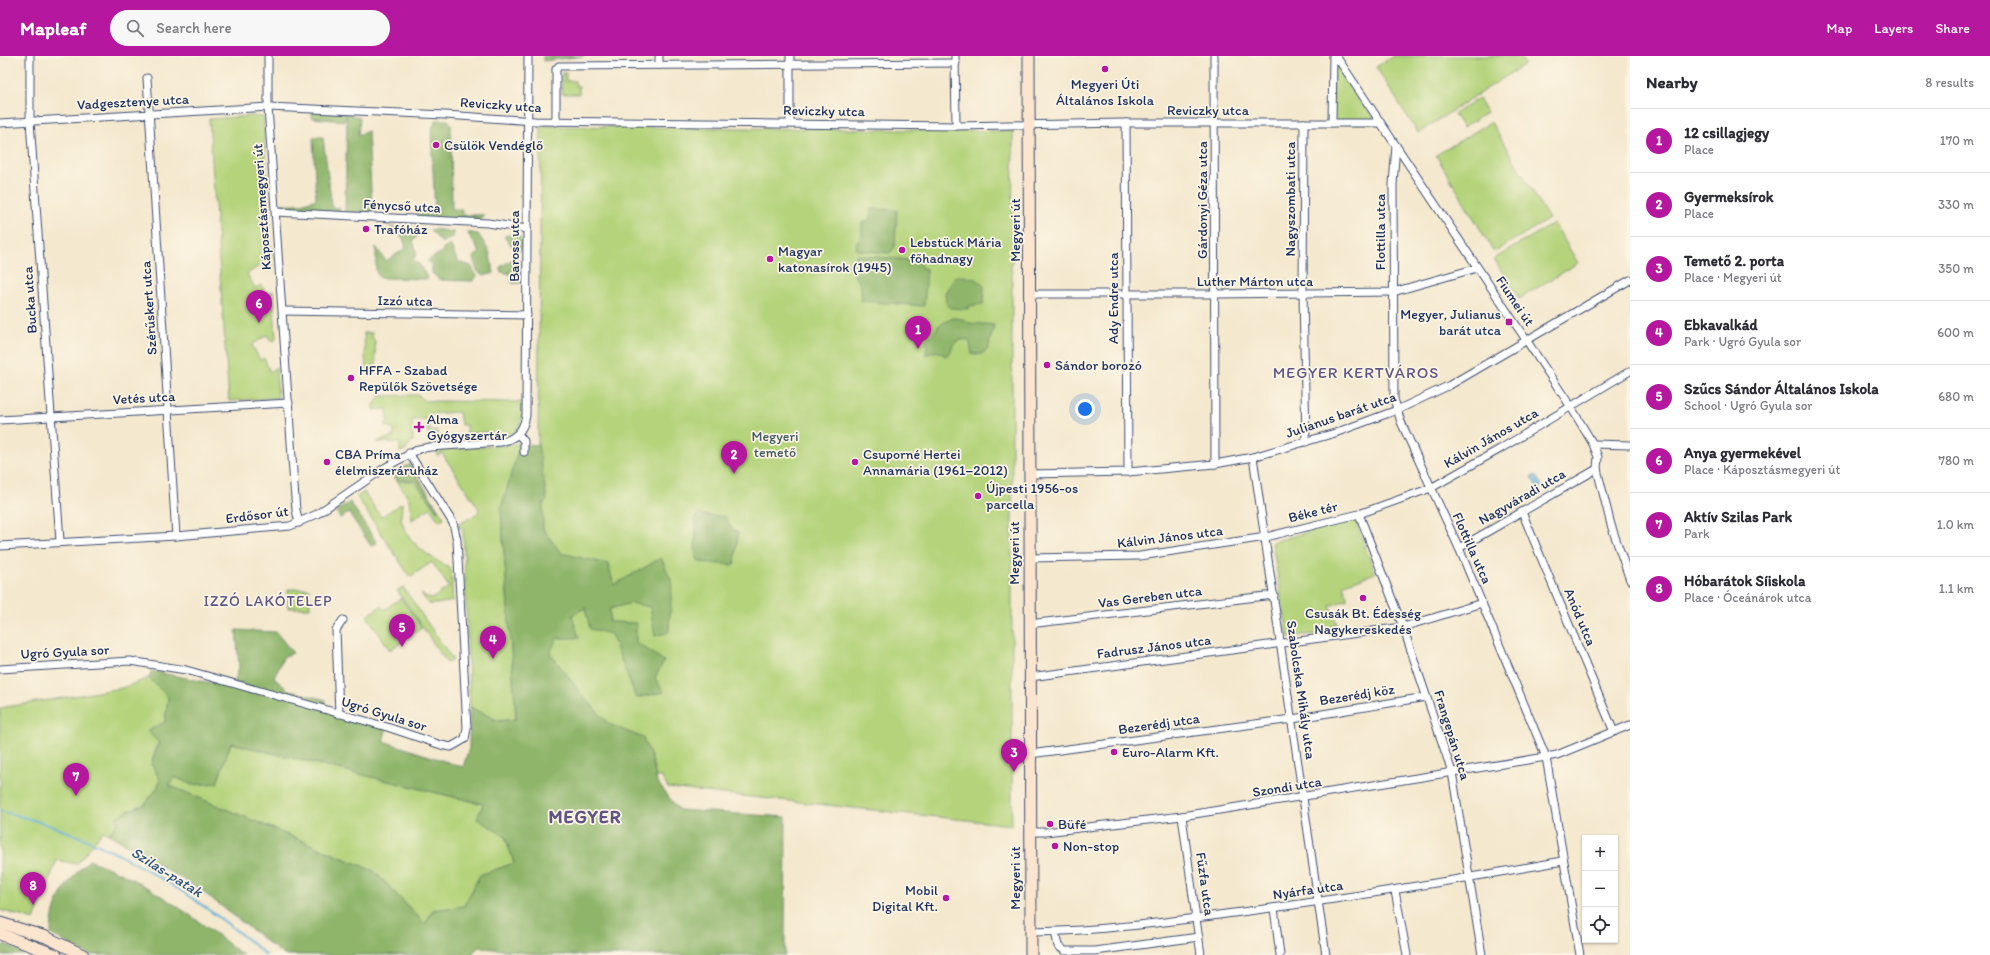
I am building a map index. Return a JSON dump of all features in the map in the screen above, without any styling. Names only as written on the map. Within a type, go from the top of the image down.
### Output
[{"type":"main road","name":"Megyeri út","points":[[1029,56],[1029,624],[1031,955]]},
{"type":"main road","points":[[0,923],[57,941],[82,955]]},
{"type":"main road","points":[[0,934],[50,953]]},
{"type":"main road","points":[[46,937],[50,953]]},
{"type":"main road","points":[[20,941],[34,955]]},
{"type":"main road","points":[[50,953],[52,943],[57,941]]},
{"type":"street","name":"Bucka utca","points":[[30,56],[30,121],[60,542]]},
{"type":"street","name":"Káposztásmegyeri út","points":[[268,56],[268,107],[296,510],[300,523]]},
{"type":"street","name":"Baross utca","points":[[518,434],[524,425],[526,415],[528,56]]},
{"type":"street","points":[[659,56],[659,65]]},
{"type":"street","name":"Gárdonyi Géza utca","points":[[1214,56],[1215,464]]},
{"type":"street","name":"Fiumei út","points":[[1334,56],[1526,340],[1593,444],[1598,457],[1597,469],[1611,525],[1630,580]]},
{"type":"street","name":"Fiumei út","points":[[1332,123],[1334,56]]},
{"type":"street","points":[[556,122],[556,67],[790,60],[956,59],[956,126]]},
{"type":"street","points":[[790,60],[790,123]]},
{"type":"street","name":"Szérűskert utca","points":[[147,78],[148,114],[169,410],[176,536]]},
{"type":"street","name":"Vadgesztenye utca","points":[[0,123],[268,107]]},
{"type":"street","name":"Reviczky utca","points":[[268,107],[445,115],[556,122],[790,123],[956,126],[1126,123],[1380,123]]},
{"type":"street","name":"Ady Endre utca","points":[[1126,123],[1128,472]]},
{"type":"street","name":"Nagyszombati utca","points":[[1304,123],[1303,294],[1306,442]]},
{"type":"street","name":"Flottilla utca","points":[[1396,146],[1394,167],[1393,397],[1397,410],[1431,488],[1459,548],[1546,757],[1580,955]]},
{"type":"street","name":"Fénycső utca","points":[[276,212],[488,223],[527,229]]},
{"type":"street","name":"Luther Márton utca","points":[[1030,294],[1303,294],[1393,292],[1477,268]]},
{"type":"street","name":"Julianus barát utca","points":[[1030,474],[1128,472],[1215,464],[1253,457],[1306,442],[1397,410],[1450,385],[1630,280]]},
{"type":"street","name":"Izzó utca","points":[[283,311],[527,315]]},
{"type":"street","name":"Kálvin János utca","points":[[1359,514],[1431,488],[1630,371]]},
{"type":"street","name":"Vetés utca","points":[[0,420],[289,403]]},
{"type":"street","points":[[518,434],[524,441],[524,452]]},
{"type":"street","name":"Erdősor út","points":[[0,546],[176,536],[279,528],[300,523],[317,514],[409,453],[430,447],[507,441],[518,434]]},
{"type":"street","points":[[1593,444],[1630,445]]},
{"type":"street","name":"Ugró Gyula sor","points":[[0,669],[130,661],[186,670],[451,747],[465,739],[467,728],[457,540],[453,523],[409,453]]},
{"type":"street","points":[[1253,457],[1274,595]]},
{"type":"street","name":"Nagyváradi utca","points":[[1459,548],[1597,469]]},
{"type":"street","name":"Anód utca","points":[[1522,512],[1614,732]]},
{"type":"street","name":"Béke tér","points":[[1266,537],[1359,514],[1383,576]]},
{"type":"street","name":"Kálvin János utca","points":[[1029,558],[1140,556],[1266,537]]},
{"type":"street","name":"Frangepán utca","points":[[1383,576],[1403,628],[1452,772],[1482,955]]},
{"type":"street","name":"Vas Gereben utca","points":[[1029,624],[1274,595]]},
{"type":"street","name":"Szabolcska Mihály utca","points":[[1274,595],[1326,955]]},
{"type":"street","points":[[1281,644],[1403,628],[1482,603]]},
{"type":"street","points":[[339,714],[336,630],[343,620]]},
{"type":"street","name":"Fadrusz János utca","points":[[1030,677],[1281,644]]},
{"type":"street","name":"Bezerédj köz","points":[[1292,719],[1426,697]]},
{"type":"street","name":"Bezerédj utca","points":[[1030,754],[1292,719]]},
{"type":"street","name":"Szondi utca","points":[[1030,832],[1045,832],[1182,816],[1303,798],[1546,757],[1557,755],[1630,726]]},
{"type":"street","name":"Fűzfa utca","points":[[1182,816],[1201,955]]},
{"type":"street","name":"Nyárfa utca","points":[[1031,932],[1055,932],[1197,918],[1274,908],[1395,891],[1564,860]]},
{"type":"street","points":[[1395,891],[1407,955]]},
{"type":"street","points":[[1274,908],[1280,955]]},
{"type":"street","points":[[1055,932],[1058,946],[1065,951],[1095,951],[1199,937]]},
{"type":"green space","points":[[543,56],[584,56],[543,61]]},
{"type":"green space","points":[[1393,56],[1520,56],[1525,64],[1418,133],[1376,67]]},
{"type":"green space","points":[[1340,65],[1380,123],[1332,123],[1333,69]]},
{"type":"green space","points":[[562,73],[566,73],[566,81],[575,81],[576,86],[579,86],[579,94],[562,94]]},
{"type":"green space","points":[[1479,98],[1487,112],[1463,128],[1454,114]]},
{"type":"green space","points":[[312,111],[346,113],[345,121],[312,118]]},
{"type":"green space","points":[[347,113],[360,118],[358,135],[368,131],[372,209],[377,211],[345,213]]},
{"type":"green space","points":[[251,116],[263,117],[272,270],[267,271],[262,264],[247,274],[255,288],[261,285],[267,294],[273,291],[276,339],[272,342],[267,335],[252,345],[260,360],[264,358],[270,372],[276,367],[278,398],[229,401],[209,119]]},
{"type":"green space","points":[[436,120],[448,120],[451,125],[452,209],[461,209],[463,215],[484,215],[480,221],[421,218],[415,212],[435,212],[431,131]]},
{"type":"green space","points":[[1491,122],[1549,219],[1494,252],[1436,155]]},
{"type":"green space","name":"Megyeri temető","points":[[541,126],[1013,131],[1011,265],[1012,825],[668,788],[661,776],[651,780],[544,674],[538,445]]},
{"type":"green space","points":[[313,137],[323,137],[332,208],[340,207],[338,213],[283,211],[281,204],[302,204],[316,199]]},
{"type":"green space","points":[[871,209],[897,210],[895,247],[890,253],[856,250],[857,242],[862,237],[862,223],[870,219]]},
{"type":"green space","points":[[1554,223],[1578,263],[1519,299],[1494,259]]},
{"type":"green space","points":[[390,227],[414,228],[418,236],[413,241],[417,253],[413,261],[419,264],[428,279],[380,278],[376,272],[376,247],[386,261],[406,248],[403,238]]},
{"type":"green space","points":[[435,229],[453,232],[453,237],[442,243],[430,230]]},
{"type":"green space","points":[[467,232],[478,234],[489,251],[494,273],[485,275],[477,270],[474,256],[480,253]]},
{"type":"green space","points":[[506,235],[519,236],[522,240],[521,250],[517,252],[504,237]]},
{"type":"green space","points":[[450,244],[458,262],[471,266],[477,276],[473,281],[440,280],[432,273],[432,265],[427,261],[443,251],[443,248]]},
{"type":"green space","points":[[856,255],[920,261],[922,268],[927,270],[924,306],[861,301],[860,284],[854,276]]},
{"type":"green space","points":[[515,258],[520,261],[520,283],[512,283],[511,274],[501,272],[500,267]]},
{"type":"green space","points":[[955,277],[971,278],[981,283],[984,286],[983,304],[969,306],[968,309],[951,308],[946,303],[945,293]]},
{"type":"green space","points":[[953,318],[963,319],[969,323],[994,325],[988,349],[981,354],[972,354],[970,343],[967,339],[957,341],[946,356],[937,351],[926,355],[927,341],[933,336],[938,326]]},
{"type":"green space","points":[[364,333],[372,333],[372,337],[375,341],[376,370],[366,370]]},
{"type":"green space","points":[[419,395],[424,401],[523,402],[522,417],[517,428],[513,432],[493,437],[487,432],[467,434],[466,425],[461,425],[459,412],[429,414],[430,432],[438,431],[438,435],[432,439],[428,435],[427,419],[412,420],[413,441],[409,444],[406,450],[400,452],[400,443],[377,442],[394,436],[394,430],[385,425],[388,421],[387,409],[374,410],[374,405],[380,396]]},
{"type":"green space","points":[[520,444],[501,509],[516,719],[499,721],[470,707],[463,528],[458,528],[458,525],[478,513],[479,509],[442,453],[437,456],[437,452],[439,450]]},
{"type":"green space","points":[[520,444],[538,445],[547,500],[543,504],[543,529],[561,553],[608,564],[614,585],[661,558],[672,582],[669,632],[655,636],[650,607],[631,603],[610,609],[610,622],[636,623],[636,642],[664,661],[655,678],[664,692],[636,698],[611,634],[590,629],[585,608],[572,615],[579,638],[557,638],[550,653],[583,696],[609,724],[643,738],[651,756],[657,782],[679,810],[786,817],[785,955],[541,955],[478,947],[471,955],[284,955],[202,891],[109,834],[119,821],[116,817],[145,804],[158,787],[160,779],[151,764],[159,743],[147,731],[165,722],[168,697],[149,678],[151,671],[206,682],[234,684],[239,667],[236,630],[276,632],[293,653],[283,658],[274,678],[288,690],[326,700],[325,710],[387,727],[383,741],[463,767],[469,748],[470,707],[499,721],[516,719],[501,509]],"holes":[[[231,743],[483,804],[477,819],[505,836],[514,863],[480,875],[464,906],[433,910],[425,924],[374,871],[168,785],[175,777],[192,785],[217,783]]]},
{"type":"green space","points":[[410,464],[444,518],[439,521],[430,508],[412,520],[409,499],[392,473]]},
{"type":"green space","points":[[409,465],[438,510],[437,511],[415,481],[399,481],[393,473]]},
{"type":"green space","points":[[364,492],[381,517],[402,503],[401,520],[405,530],[415,544],[451,569],[453,601],[429,604],[421,594],[432,599],[449,587],[432,562],[410,577],[357,497]]},
{"type":"green space","points":[[350,502],[377,543],[371,546],[349,513],[340,518],[336,511]]},
{"type":"green space","points":[[698,514],[726,517],[729,525],[738,533],[735,563],[732,565],[699,562],[695,547],[695,518]]},
{"type":"green space","points":[[1355,519],[1375,573],[1343,585],[1348,599],[1330,606],[1337,624],[1329,627],[1330,632],[1288,637],[1272,542]]},
{"type":"green space","points":[[403,587],[453,660],[447,663],[397,590]]},
{"type":"green space","points":[[288,589],[309,589],[310,608],[288,608]]},
{"type":"green space","points":[[401,598],[422,628],[390,650],[367,616],[381,606],[384,610]]},
{"type":"green space","points":[[149,678],[168,697],[165,722],[151,764],[160,779],[158,787],[145,804],[116,818],[119,821],[109,834],[103,831],[77,864],[57,860],[34,920],[0,910],[0,708],[122,688]]},
{"type":"green space","points":[[231,743],[483,804],[477,819],[505,836],[514,863],[480,875],[464,906],[433,910],[425,924],[374,871],[168,785],[175,777],[192,785],[217,783]]},
{"type":"green space","points":[[89,860],[110,868],[150,889],[189,914],[243,955],[89,955],[51,934],[54,911],[57,902],[67,885]]},
{"type":"green space","points":[[6,944],[24,955],[0,955],[0,947]]},
{"type":"water","points":[[1536,475],[1542,486],[1538,489],[1531,477]]},
{"type":"waterway","name":"Szilas-patak","points":[[0,811],[37,821],[72,834],[107,849],[141,867],[174,886],[206,908],[266,955]]},
{"type":"place","name":"Megyeri Úti Általános Iskola","points":[[1105,69]]},
{"type":"place","name":"Csülök Vendéglő","points":[[436,145]]},
{"type":"place","name":"Trafóház","points":[[366,229]]},
{"type":"place","name":"Lebstück Mária főhadnagy","points":[[902,250]]},
{"type":"place","name":"Magyar katonasírok (1945)","points":[[770,259]]},
{"type":"place","name":"Megyer, Julianus barát utca","points":[[1509,322]]},
{"type":"place","name":"Anya gyermekével","points":[[259,323]]},
{"type":"place","name":"12 csillagjegy","points":[[918,349]]},
{"type":"place","name":"Sándor borozó","points":[[1047,365]]},
{"type":"place","name":"HFFA - Szabad Repülők Szövetsége","points":[[351,378]]},
{"type":"place","name":"Alma Gyógyszertár","points":[[419,427]]},
{"type":"place","name":"CBA Príma élelmiszeráruház","points":[[327,462]]},
{"type":"place","name":"Csuporné Hertei Annamária (1961–2012)","points":[[855,462]]},
{"type":"place","name":"Gyermeksírok","points":[[734,474]]},
{"type":"place","name":"Újpesti 1956-os parcella","points":[[978,496]]},
{"type":"place","name":"Csusák Bt. Édesség Nagykereskedés","points":[[1363,598]]},
{"type":"place","name":"Szűcs Sándor Általános Iskola","points":[[402,647]]},
{"type":"place","name":"Ebkavalkád","points":[[493,659]]},
{"type":"place","name":"Euro-Alarm Kft.","points":[[1114,752]]},
{"type":"place","name":"Temető 2. porta","points":[[1014,772]]},
{"type":"place","name":"Aktív Szilas Park","points":[[76,796]]},
{"type":"place","name":"Büfé","points":[[1050,824]]},
{"type":"place","name":"Non-stop","points":[[1055,846]]},
{"type":"place","name":"Mobil Digital Kft.","points":[[946,898]]},
{"type":"place","name":"Hóbarátok Síiskola","points":[[33,905]]},
{"type":"district","name":"MEGYER KERTVÁROS","points":[[1356,372]]},
{"type":"district","name":"IZZÓ LAKÓTELEP","points":[[268,601]]},
{"type":"district","name":"MEGYER","points":[[585,817]]}]
